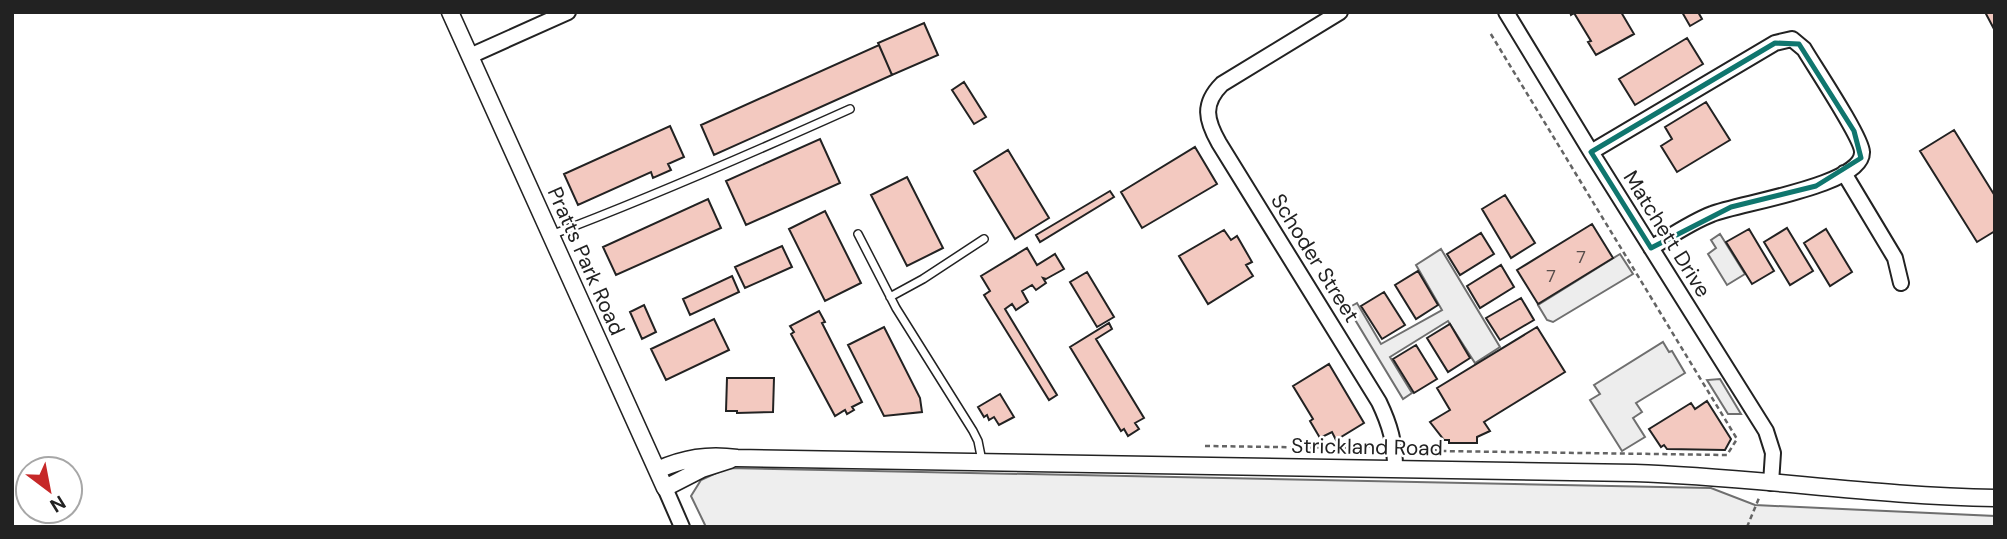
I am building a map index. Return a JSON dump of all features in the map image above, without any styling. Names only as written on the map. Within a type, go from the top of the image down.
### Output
[{"type":"street","name":"Pratts Park Road","points":[[450,12],[682,527]]},
{"type":"street","points":[[470,56],[568,12]]},
{"type":"street","name":"Schoder Street","points":[[1340,12],[1231,77],[1210,99],[1208,115],[1214,134],[1379,402],[1388,420],[1395,446],[1395,468]]},
{"type":"street","name":"Matchett Drive","points":[[1506,12],[1766,431],[1773,453],[1767,482]]},
{"type":"street","points":[[1591,152],[1774,43],[1792,39],[1804,49],[1860,143],[1863,151],[1861,158],[1844,173],[1816,187],[1711,214],[1651,248]]},
{"type":"street","points":[[1844,173],[1895,258],[1901,283]]},
{"type":"street","name":"Strickland Road","points":[[657,470],[688,458],[714,455],[737,458],[1646,473],[1908,495],[1995,498]]},
{"type":"street","name":"Strickland Road","points":[[665,488],[710,466],[737,458]]},
{"type":"lane","points":[[551,235],[738,159],[850,109]]},
{"type":"lane","points":[[858,234],[890,297],[973,431],[982,462]]},
{"type":"lane","points":[[890,297],[985,239]]},
{"type":"path","points":[[1205,446],[1395,446],[1426,447],[1438,451],[1727,455],[1737,439],[1489,31]]},
{"type":"path","points":[[1746,527],[1767,482]]},
{"type":"highlighted area","points":[[1775,43],[1799,44],[1854,131],[1861,158],[1816,186],[1731,207],[1651,248],[1591,152]]},
{"type":"shaded area","points":[[1720,234],[1745,274],[1727,285],[1708,254],[1716,248],[1711,240]]},
{"type":"shaded area","points":[[1441,249],[1500,347],[1475,363],[1448,321],[1390,357],[1412,393],[1403,399],[1348,308],[1357,303],[1381,344],[1442,310],[1416,265]]},
{"type":"shaded area","points":[[1620,254],[1633,274],[1553,322],[1547,320],[1538,305]]},
{"type":"shaded area","points":[[1663,342],[1669,352],[1672,351],[1685,373],[1636,403],[1642,412],[1633,418],[1645,437],[1622,451],[1590,400],[1600,394],[1594,385]]},
{"type":"shaded area","points":[[1720,379],[1741,414],[1728,414],[1707,380]]},
{"type":"shaded area","points":[[727,468],[1711,488],[1755,505],[1995,516],[1995,527],[706,527],[691,496],[701,480]]},
{"type":"building","points":[[1570,12],[1621,12],[1634,34],[1596,55],[1588,42],[1591,41],[1574,13],[1571,15]]},
{"type":"building","points":[[1682,12],[1698,12],[1702,19],[1690,26]]},
{"type":"building","points":[[1985,12],[1995,12],[1994,29]]},
{"type":"building","points":[[924,23],[938,55],[892,75],[878,43]]},
{"type":"building","points":[[1687,38],[1703,64],[1635,105],[1619,79]]},
{"type":"building","points":[[879,45],[892,75],[714,155],[701,125]]},
{"type":"building","points":[[964,82],[986,117],[974,124],[952,90]]},
{"type":"building","points":[[1706,102],[1730,140],[1677,172],[1661,146],[1672,139],[1665,127]]},
{"type":"building","points":[[670,126],[684,157],[668,164],[671,170],[653,178],[651,172],[578,205],[564,174]]},
{"type":"building","points":[[1954,130],[1995,196],[1995,231],[1977,242],[1920,151]]},
{"type":"building","points":[[820,139],[840,183],[746,225],[726,181]]},
{"type":"building","points":[[1195,147],[1217,184],[1142,228],[1121,192]]},
{"type":"building","points":[[1008,150],[1049,218],[1015,239],[974,171]]},
{"type":"building","points":[[907,177],[943,248],[907,266],[871,195]]},
{"type":"building","points":[[1110,191],[1114,197],[1040,242],[1036,235]]},
{"type":"building","points":[[1505,195],[1535,243],[1511,258],[1482,209]]},
{"type":"building","points":[[708,199],[721,228],[616,275],[603,247]]},
{"type":"building","points":[[825,211],[861,283],[825,301],[789,229]]},
{"type":"building","points":[[1592,224],[1613,258],[1538,304],[1517,270]]},
{"type":"building","points":[[1787,228],[1813,271],[1790,285],[1764,242]]},
{"type":"building","points":[[1749,229],[1774,271],[1752,284],[1726,242]]},
{"type":"building","points":[[1826,229],[1852,272],[1830,286],[1804,243]]},
{"type":"building","points":[[1224,230],[1231,240],[1237,236],[1252,262],[1246,265],[1253,276],[1208,304],[1179,256]]},
{"type":"building","points":[[1481,233],[1494,254],[1460,275],[1447,254]]},
{"type":"building","points":[[782,246],[792,267],[745,288],[735,267]]},
{"type":"building","points":[[1027,248],[1037,265],[1055,254],[1064,269],[1046,279],[1043,278],[1046,283],[1036,290],[1032,285],[1022,291],[1028,302],[1016,310],[1012,304],[1005,309],[1057,395],[1049,400],[984,295],[990,291],[981,276]]},
{"type":"building","points":[[1501,265],[1514,287],[1480,308],[1467,286]]},
{"type":"building","points":[[1418,271],[1438,305],[1416,319],[1395,285]]},
{"type":"building","points":[[1087,272],[1114,317],[1097,327],[1070,282]]},
{"type":"building","points":[[732,276],[739,292],[690,315],[683,299]]},
{"type":"building","points":[[1384,292],[1405,325],[1382,339],[1361,306]]},
{"type":"building","points":[[1521,298],[1534,320],[1500,340],[1486,318]]},
{"type":"building","points":[[644,305],[656,332],[642,339],[630,312]]},
{"type":"building","points":[[819,311],[825,322],[822,323],[862,402],[852,407],[854,410],[847,414],[845,410],[835,416],[791,334],[794,332],[790,326]]},
{"type":"building","points":[[714,319],[729,350],[666,380],[651,349]]},
{"type":"building","points":[[1109,323],[1112,329],[1096,339],[1144,418],[1135,423],[1139,429],[1128,436],[1124,429],[1121,431],[1070,347]]},
{"type":"building","points":[[1450,324],[1470,358],[1448,372],[1427,338]]},
{"type":"building","points":[[884,327],[920,398],[922,412],[884,416],[848,345]]},
{"type":"building","points":[[1537,327],[1565,372],[1484,422],[1490,431],[1477,437],[1477,443],[1449,443],[1449,440],[1444,440],[1430,422],[1450,410],[1437,388]]},
{"type":"building","points":[[1416,345],[1437,379],[1414,393],[1393,359]]},
{"type":"building","points":[[1329,364],[1364,423],[1336,440],[1332,432],[1320,438],[1310,421],[1313,419],[1293,386]]},
{"type":"building","points":[[727,378],[774,378],[773,412],[726,411]]},
{"type":"building","points":[[1000,394],[1014,417],[999,425],[994,417],[989,420],[987,415],[984,417],[978,407]]},
{"type":"building","points":[[1707,401],[1731,439],[1725,450],[1667,449],[1664,445],[1661,447],[1649,429],[1691,403],[1695,409]]}]
